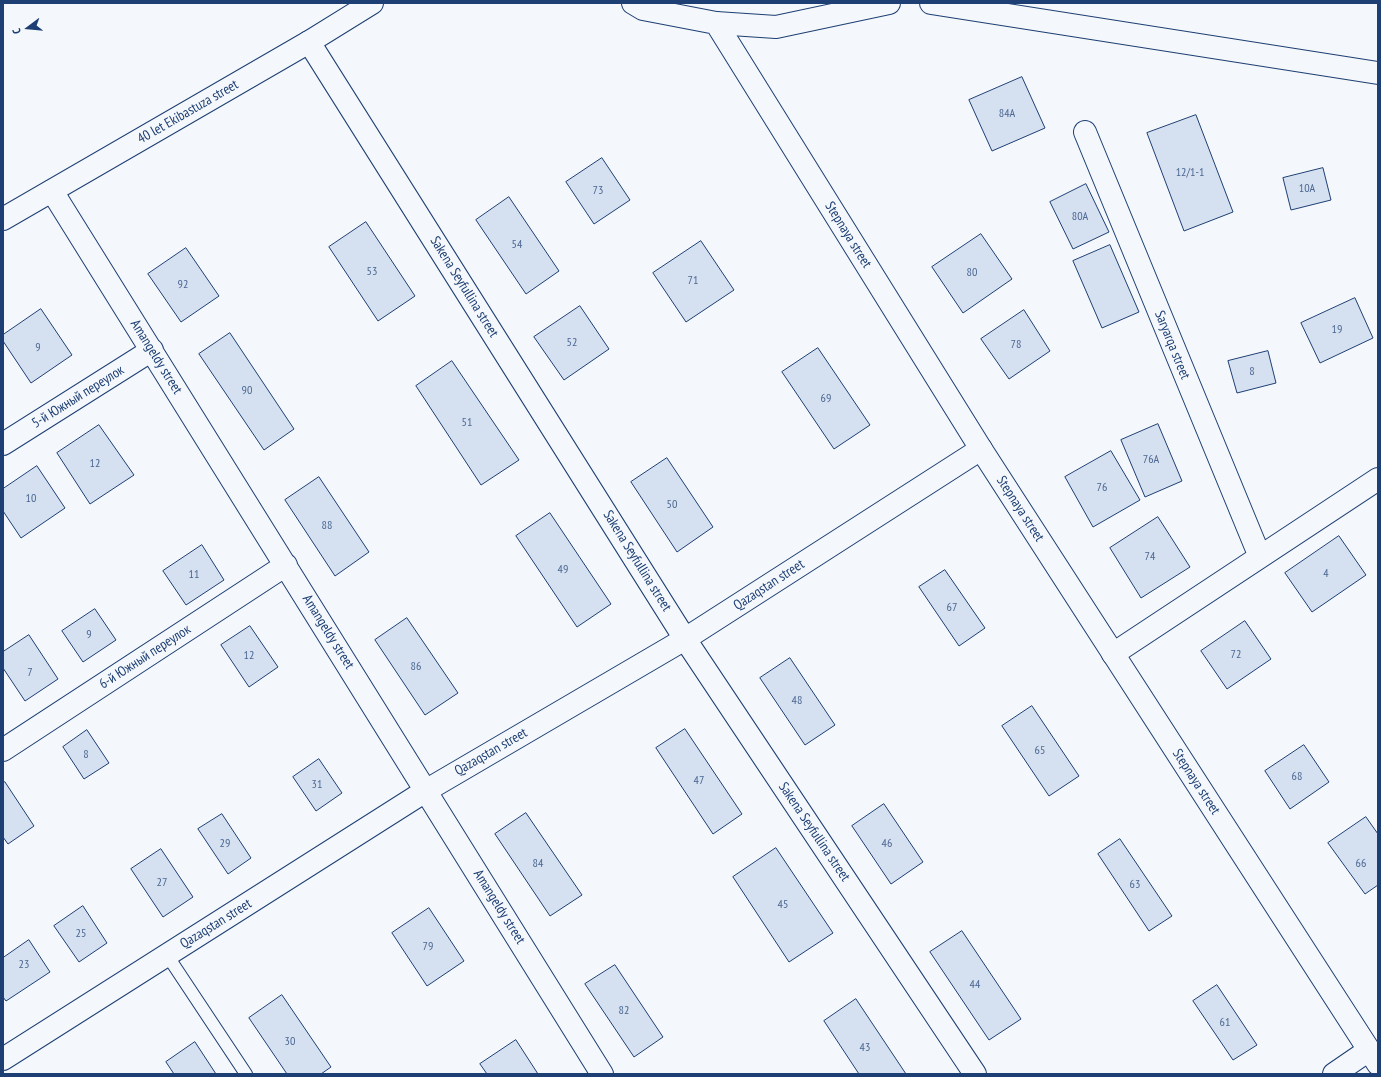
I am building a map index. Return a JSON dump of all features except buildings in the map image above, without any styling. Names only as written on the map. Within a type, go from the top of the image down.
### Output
[{"type":"street","name":"40 let Ekibastuza street","points":[[3,219],[309,42],[372,3]]},
{"type":"street","points":[[633,3],[643,9],[716,24],[776,27],[889,3]]},
{"type":"street","points":[[931,3],[1378,73]]},
{"type":"street","name":"Stepnaya street","points":[[716,24],[981,449],[1374,1057]]},
{"type":"street","name":"Sakena Seyfullina street","points":[[309,42],[685,639],[975,1074]]},
{"type":"street","name":"Saryarqa street","points":[[1085,132],[1260,557]]},
{"type":"street","name":"Amangeldy street","points":[[52,191],[427,790],[602,1074]]},
{"type":"street","name":"5-й Южный переулок","points":[[3,444],[152,350]]},
{"type":"street","name":"Qazaqstan street","points":[[3,1059],[427,790],[685,639],[981,449]]},
{"type":"street","points":[[1113,654],[1378,479]]},
{"type":"street","name":"6-й Южный переулок","points":[[3,750],[286,565]]},
{"type":"street","points":[[1334,1074],[1374,1057]]},
{"type":"lane","points":[[167,955],[246,1074]]}]
